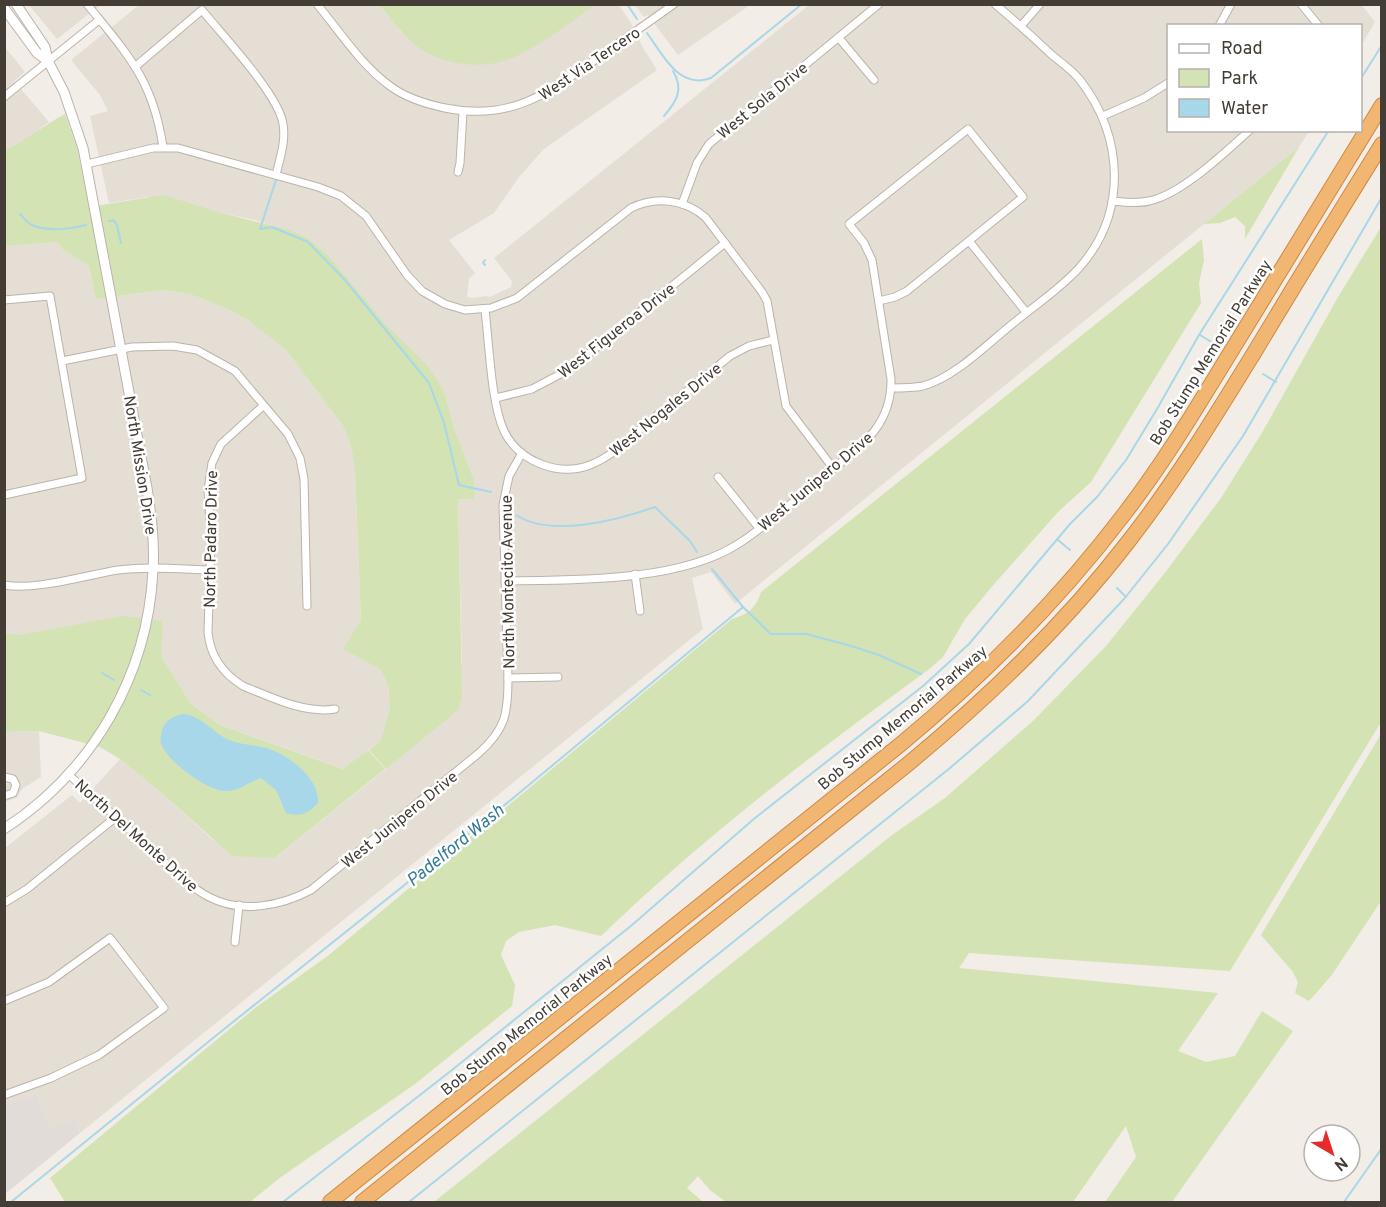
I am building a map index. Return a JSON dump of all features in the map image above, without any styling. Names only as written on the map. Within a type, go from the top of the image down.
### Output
[{"type":"highway","name":"Bob Stump Memorial Parkway","points":[[330,1203],[901,744],[965,689],[1022,634],[1095,552],[1156,470],[1191,417],[1382,105]]},
{"type":"highway","points":[[362,1203],[908,764],[965,717],[1034,650],[1114,561],[1188,460],[1382,144]]},
{"type":"street","name":"North Mission Drive","points":[[4,829],[30,811],[69,775],[108,722],[130,677],[146,628],[153,569],[150,507],[87,164],[64,92],[48,61],[45,47],[15,4]]},
{"type":"street","points":[[87,4],[136,66],[153,100],[163,147]]},
{"type":"street","name":"West Via Tercero","points":[[317,4],[370,67],[391,87],[425,104],[463,112],[515,107],[530,102],[554,88],[674,4]]},
{"type":"street","name":"West Sola Drive","points":[[682,204],[697,163],[709,144],[879,4]]},
{"type":"street","points":[[879,301],[907,291],[1023,197],[968,129],[849,224],[864,243],[872,260],[891,388],[921,386],[946,375],[1070,276],[1084,262],[1101,233],[1112,201],[1114,163],[1103,116],[1079,79],[995,4]]},
{"type":"street","points":[[1021,26],[1040,4]]},
{"type":"street","points":[[1220,24],[1231,4]]},
{"type":"street","points":[[1301,4],[1317,24]]},
{"type":"street","name":"North Mission Drive","points":[[4,8],[37,52],[48,61]]},
{"type":"street","points":[[136,66],[202,10],[270,94],[280,112],[284,141],[276,175]]},
{"type":"street","points":[[4,97],[99,20]]},
{"type":"street","points":[[839,38],[874,80]]},
{"type":"street","points":[[1103,116],[1144,98],[1167,84]]},
{"type":"street","points":[[458,172],[463,112]]},
{"type":"street","points":[[1112,201],[1142,202],[1167,195],[1187,182],[1249,132]]},
{"type":"street","points":[[87,164],[163,147],[191,150],[328,190],[352,203],[366,216],[414,284],[430,297],[453,307],[485,309],[517,298],[631,208],[650,201],[682,204],[702,214],[762,292],[767,301],[786,406],[833,468]]},
{"type":"street","points":[[969,241],[1026,312]]},
{"type":"street","name":"West Figueroa Drive","points":[[496,398],[532,389],[570,369],[725,243]]},
{"type":"street","points":[[4,300],[50,296],[82,478],[4,495]]},
{"type":"street","points":[[485,309],[496,398],[504,429],[522,453]]},
{"type":"street","name":"West Nogales Drive","points":[[522,453],[534,461],[563,469],[578,469],[591,465],[612,453],[730,356],[749,346],[773,340]]},
{"type":"street","points":[[62,361],[156,345],[196,350],[215,358],[235,371],[293,442],[303,467],[307,606]]},
{"type":"street","name":"West Junipero Drive","points":[[505,581],[576,580],[677,568],[699,562],[739,544],[873,433],[886,412],[891,388]]},
{"type":"street","name":"North Padaro Drive","points":[[263,406],[221,444],[212,463],[208,490],[209,646],[226,673],[243,686],[304,708],[320,712],[335,710]]},
{"type":"street","name":"North Montecito Avenue","points":[[508,678],[504,494],[509,476],[522,453]]},
{"type":"street","points":[[718,477],[759,528]]},
{"type":"street","points":[[4,585],[34,586],[119,570],[210,570]]},
{"type":"street","points":[[635,574],[640,611]]},
{"type":"street","points":[[508,678],[558,677]]},
{"type":"street","name":"West Junipero Drive","points":[[239,905],[268,906],[295,898],[311,890],[479,753],[499,733],[505,721],[508,678]]},
{"type":"street","name":"North Del Monte Drive","points":[[69,775],[196,888],[210,898],[239,905]]},
{"type":"street","points":[[4,777],[13,779],[16,788],[13,793],[4,796]]},
{"type":"street","points":[[4,903],[27,889],[116,817]]},
{"type":"street","points":[[235,942],[239,905]]},
{"type":"street","points":[[4,1001],[49,982],[110,938],[164,1008],[99,1055],[51,1078],[4,1095]]},
{"type":"shaded area","points":[[1361,4],[1375,22],[1362,44],[1362,24],[1167,24],[1167,132],[1308,132],[1299,147],[735,604],[711,572],[692,578],[703,629],[80,1133],[74,1119],[50,1128],[36,1094],[5,1106],[5,848],[72,795],[80,803],[120,759],[214,841],[274,858],[386,769],[462,665],[458,499],[475,499],[474,480],[455,431],[443,389],[386,326],[328,255],[309,239],[255,220],[147,197],[109,203],[90,116],[108,111],[100,95],[71,60],[139,5],[379,5],[403,34],[571,21],[594,5],[619,5],[657,70],[544,149],[519,177],[494,213],[449,240],[475,273],[469,279],[467,297],[490,297],[511,287],[512,281],[494,258],[809,5]]},
{"type":"shaded area","points":[[29,5],[100,5],[57,39]]},
{"type":"shaded area","points":[[635,5],[750,5],[678,55],[648,15],[644,17]]},
{"type":"shaded area","points":[[4,46],[25,72],[14,81],[49,122],[5,151]]},
{"type":"shaded area","points":[[58,242],[63,250],[89,266],[96,299],[162,290],[190,294],[228,309],[248,320],[286,350],[343,426],[351,446],[355,470],[361,620],[344,649],[380,669],[388,685],[390,707],[381,740],[344,769],[220,725],[191,704],[161,656],[52,630],[19,635],[5,632],[4,246]]},
{"type":"shaded area","points":[[39,731],[41,777],[22,789],[17,798],[4,802],[4,732]]},
{"type":"shaded area","points":[[36,1094],[50,1128],[74,1119],[80,1133],[5,1194],[5,1106]]},
{"type":"green space","points":[[379,5],[594,5],[549,38],[511,59],[490,64],[471,65],[451,62],[424,51],[405,35]]},
{"type":"green space","points":[[65,114],[77,148],[89,207],[163,195],[289,230],[309,239],[328,255],[387,326],[426,364],[443,389],[455,431],[474,480],[475,499],[458,499],[462,696],[458,710],[386,769],[369,750],[381,740],[390,707],[388,685],[380,669],[343,649],[361,620],[355,470],[351,446],[343,426],[286,350],[248,320],[228,309],[190,294],[162,290],[96,299],[89,266],[63,250],[58,242],[5,246],[4,151]]},
{"type":"green space","points":[[1299,147],[1245,239],[1245,226],[1235,217],[1220,223],[1204,224]]},
{"type":"green space","points":[[1381,227],[1381,722],[1230,971],[969,953],[959,968],[1218,993],[1178,1051],[1206,1062],[1235,1056],[1262,1011],[1293,1031],[1172,1202],[1105,1202],[1136,1157],[1126,1126],[1073,1202],[726,1202],[710,1190],[698,1176],[687,1188],[703,1202],[434,1202],[892,835],[945,798],[1034,720],[1106,646],[1221,498],[1263,431],[1338,297]]},
{"type":"green space","points":[[1202,239],[1204,260],[1199,283],[1201,303],[1091,482],[1059,511],[995,583],[965,619],[943,657],[928,670],[760,797],[679,865],[601,936],[555,925],[519,932],[506,941],[501,955],[515,985],[512,1006],[415,1084],[281,1177],[250,1202],[65,1202],[50,1178],[255,1008],[329,955],[732,619],[751,610],[761,592]]},
{"type":"green space","points":[[123,616],[163,621],[161,656],[191,704],[220,725],[343,769],[368,750],[385,769],[274,858],[232,856],[164,795],[120,759],[100,747],[39,731],[5,732],[4,632],[19,635]]},
{"type":"green space","points":[[1381,734],[1381,901],[1331,976],[1309,1001],[1295,993],[1298,982],[1293,972],[1261,935]]},
{"type":"water","points":[[183,714],[196,718],[227,739],[280,753],[303,770],[314,786],[318,803],[304,814],[291,814],[286,813],[276,790],[261,778],[231,791],[218,790],[199,781],[170,758],[161,743],[165,724],[173,717]]},
{"type":"waterway","points":[[627,4],[637,19]]},
{"type":"waterway","points":[[647,33],[666,60],[681,75],[690,79],[711,78],[802,4]]},
{"type":"waterway","points":[[1362,77],[1382,45]]},
{"type":"waterway","points":[[664,116],[678,95],[678,84],[673,71]]},
{"type":"waterway","points":[[283,1202],[632,925],[755,818],[923,686],[969,644],[1070,524],[1097,497],[1126,460],[1199,335],[1328,132]]},
{"type":"waterway","points":[[260,229],[276,180]]},
{"type":"waterway","points":[[409,1202],[950,768],[1028,701],[1124,599],[1168,544],[1243,436],[1382,197]]},
{"type":"waterway","points":[[20,214],[30,224],[45,229],[66,229],[86,225]]},
{"type":"waterway","points":[[109,221],[113,220],[117,225],[121,243]]},
{"type":"waterway","points":[[260,229],[272,227],[308,242],[345,280],[429,383],[444,423],[459,485],[491,492]]},
{"type":"waterway","points":[[485,260],[483,263],[485,265]]},
{"type":"waterway","points":[[1200,335],[1213,343]]},
{"type":"waterway","points":[[1263,374],[1276,382]]},
{"type":"waterway","points":[[516,515],[531,522],[566,526],[623,517],[655,507],[690,541],[697,552]]},
{"type":"waterway","points":[[1058,540],[1070,550]]},
{"type":"waterway","name":"Padelford Wash","points":[[712,569],[743,607],[771,634],[806,634],[848,645],[879,655],[921,674]]},
{"type":"waterway","points":[[1117,588],[1126,597]]},
{"type":"waterway","name":"Padelford Wash","points":[[11,1202],[512,799],[743,607]]},
{"type":"waterway","points":[[102,673],[114,680]]},
{"type":"waterway","points":[[141,690],[150,695]]},
{"type":"waterway","points":[[1344,1202],[1382,1148]]}]
